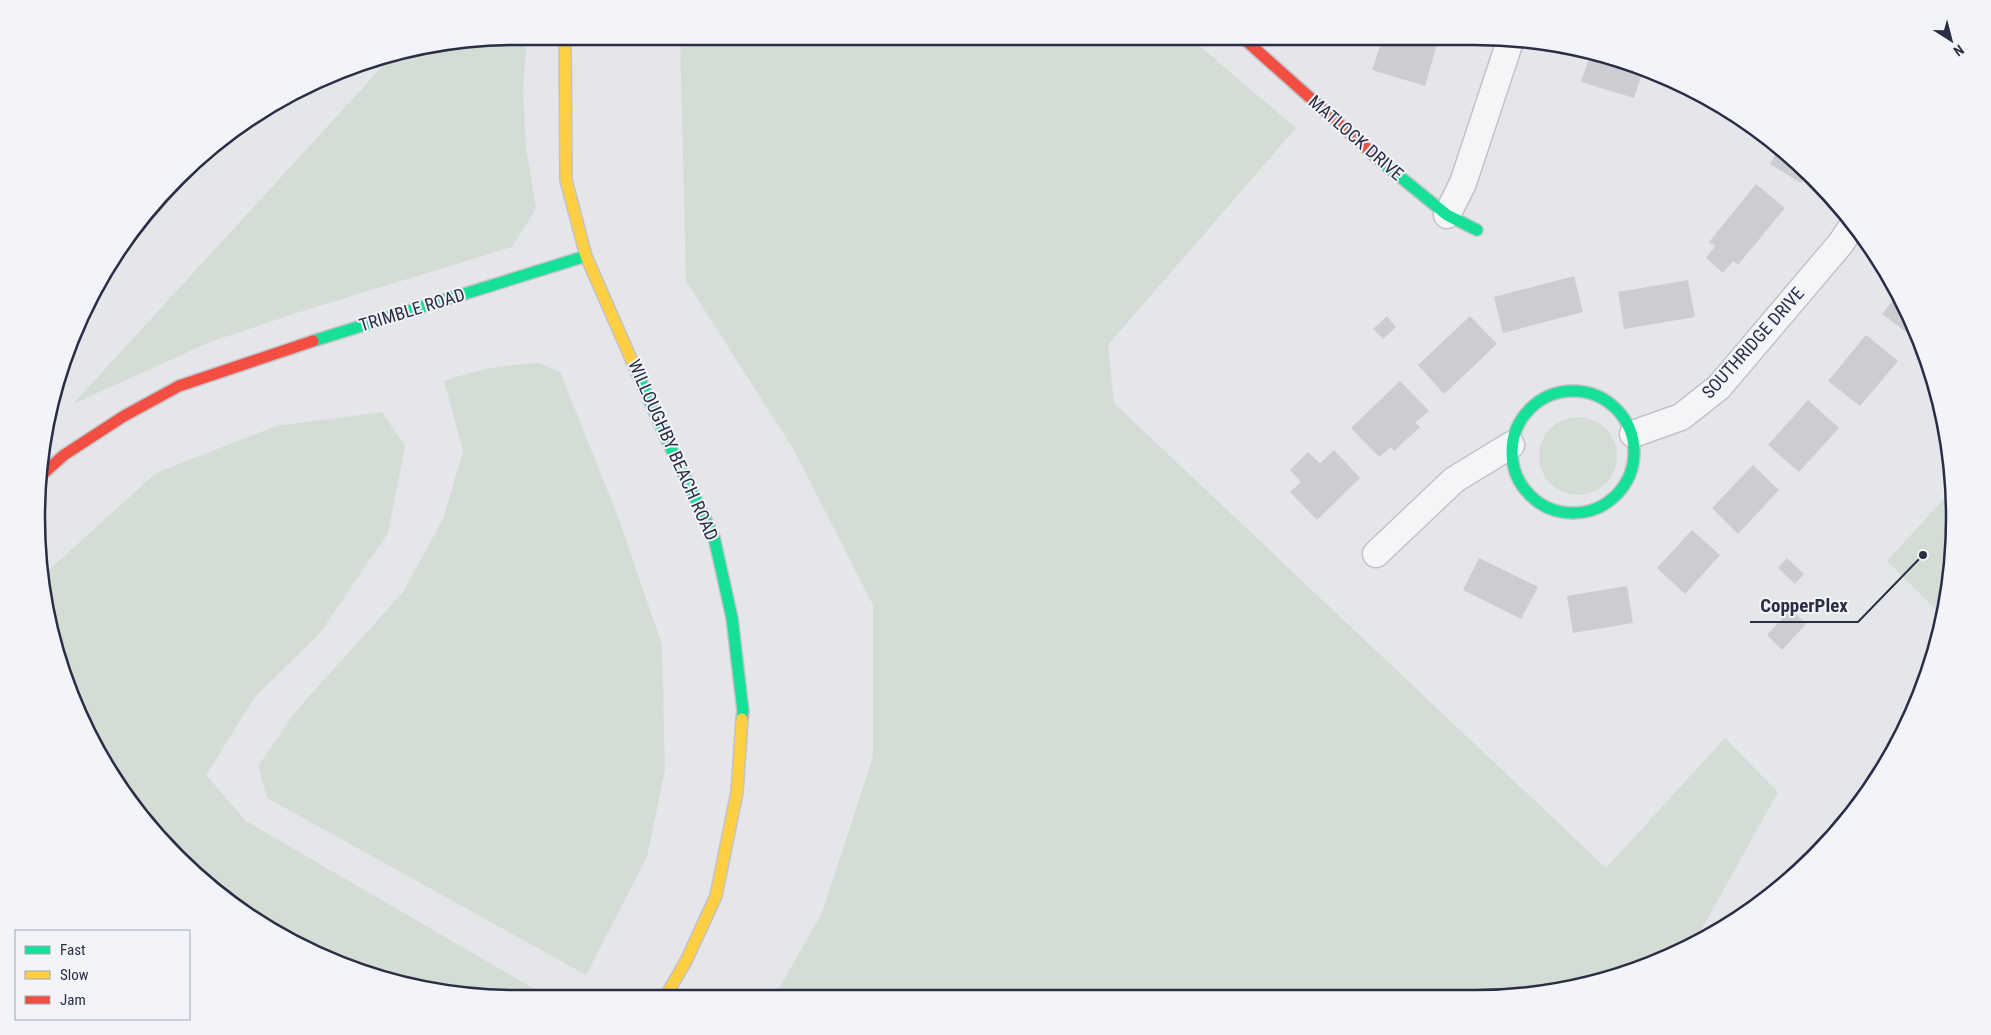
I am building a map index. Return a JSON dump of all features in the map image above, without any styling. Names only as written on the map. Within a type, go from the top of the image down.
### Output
[{"type":"street","points":[[565,45],[566,180],[586,256]]},
{"type":"street","name":"MATLOCK DRIVE","points":[[1251,45],[1362,146],[1447,215],[1477,230]]},
{"type":"street","points":[[1447,215],[1463,183],[1508,46]]},
{"type":"street","name":"SOUTHRIDGE DRIVE","points":[[1632,434],[1681,417],[1718,387],[1817,273],[1849,231]]},
{"type":"street","name":"TRIMBLE ROAD","points":[[48,470],[64,455],[124,416],[179,386],[372,322],[586,256]]},
{"type":"street","name":"WILLOUGHBY BEACH ROAD","points":[[586,256],[667,440],[714,537],[732,618],[743,711],[737,792],[716,896],[686,961],[669,990]]},
{"type":"street","points":[[1580,390],[1603,397],[1621,413],[1632,434],[1635,458],[1628,482],[1612,500],[1590,512],[1566,514],[1543,507],[1524,491],[1513,470],[1511,445],[1518,422],[1534,404],[1555,392],[1580,390]]},
{"type":"street","points":[[1376,554],[1454,480],[1511,445]]},
{"type":"shaded area","points":[[526,45],[523,90],[526,147],[536,209],[512,247],[306,310],[210,342],[73,404],[384,64],[425,54],[456,49]]},
{"type":"shaded area","points":[[680,45],[1198,45],[1296,128],[1108,345],[1114,403],[1606,868],[1725,738],[1778,792],[1700,932],[1654,954],[1625,965],[1566,981],[1535,986],[1474,990],[778,990],[822,913],[873,757],[873,605],[794,450],[686,281]]},
{"type":"shaded area","points":[[540,363],[560,372],[617,514],[662,645],[665,770],[647,857],[586,975],[267,798],[258,766],[296,711],[403,592],[443,519],[463,451],[444,381],[491,368]]},
{"type":"shaded area","points":[[382,412],[405,446],[388,533],[320,633],[255,697],[206,775],[246,821],[536,990],[456,986],[395,974],[337,954],[281,927],[206,873],[162,829],[108,754],[81,698],[61,640],[48,572],[156,473],[276,426]]},
{"type":"shaded area","points":[[1578,417],[1593,420],[1606,428],[1614,441],[1617,456],[1614,471],[1606,484],[1593,492],[1578,495],[1563,492],[1550,484],[1542,471],[1539,456],[1542,441],[1550,428],[1563,420]]},
{"type":"shaded area","points":[[1945,497],[1945,548],[1937,611],[1887,561]]},
{"type":"building","points":[[1380,45],[1437,45],[1425,86],[1372,70]]},
{"type":"building","points":[[1589,59],[1641,76],[1634,98],[1581,82]]},
{"type":"building","points":[[1775,154],[1803,179],[1801,183],[1770,164]]},
{"type":"building","points":[[190,177],[139,235],[162,206]]},
{"type":"building","points":[[1756,184],[1785,208],[1738,265],[1733,261],[1723,273],[1706,258],[1715,246],[1709,242]]},
{"type":"building","points":[[1574,276],[1583,312],[1503,333],[1494,297]]},
{"type":"building","points":[[1688,280],[1695,317],[1624,329],[1618,292]]},
{"type":"building","points":[[1893,301],[1908,334],[1882,314]]},
{"type":"building","points":[[1387,316],[1396,327],[1383,339],[1373,329]]},
{"type":"building","points":[[1470,316],[1497,344],[1444,394],[1418,365]]},
{"type":"building","points":[[1866,335],[1898,361],[1860,406],[1828,381]]},
{"type":"building","points":[[1400,381],[1429,411],[1415,423],[1420,427],[1394,451],[1391,447],[1379,457],[1351,428]]},
{"type":"building","points":[[1808,400],[1839,428],[1799,472],[1768,445]]},
{"type":"building","points":[[1334,450],[1360,478],[1317,520],[1290,492],[1301,482],[1290,470],[1308,452],[1320,463]]},
{"type":"building","points":[[1753,465],[1779,490],[1738,534],[1712,508]]},
{"type":"building","points":[[1692,530],[1720,555],[1685,594],[1657,568]]},
{"type":"building","points":[[1479,558],[1538,587],[1521,619],[1463,590]]},
{"type":"building","points":[[1787,558],[1804,574],[1795,584],[1778,568]]},
{"type":"building","points":[[1627,586],[1633,623],[1573,633],[1567,596]]},
{"type":"building","points":[[1791,609],[1806,624],[1782,650],[1767,635]]},
{"type":"traffic: fast","points":[[1382,162],[1447,215],[1477,230]]},
{"type":"traffic: fast","points":[[313,341],[586,256]]},
{"type":"traffic: fast","points":[[635,368],[667,440],[714,537],[732,618],[743,711],[742,719]]},
{"type":"traffic: fast","points":[[1573,391],[1596,395],[1616,409],[1630,429],[1634,452],[1630,475],[1616,495],[1596,509],[1573,513],[1550,509],[1530,495],[1516,475],[1512,452],[1516,429],[1530,409],[1550,395],[1573,391]]},
{"type":"traffic: slow","points":[[565,45],[566,180],[586,256],[635,368]]},
{"type":"traffic: slow","points":[[669,990],[686,961],[716,896],[737,792],[742,719]]},
{"type":"traffic: jam","points":[[1251,45],[1382,162]]},
{"type":"traffic: jam","points":[[48,470],[64,455],[124,416],[179,386],[313,341]]},
{"type":"place","name":"CopperPlex","points":[[1923,555]]}]
